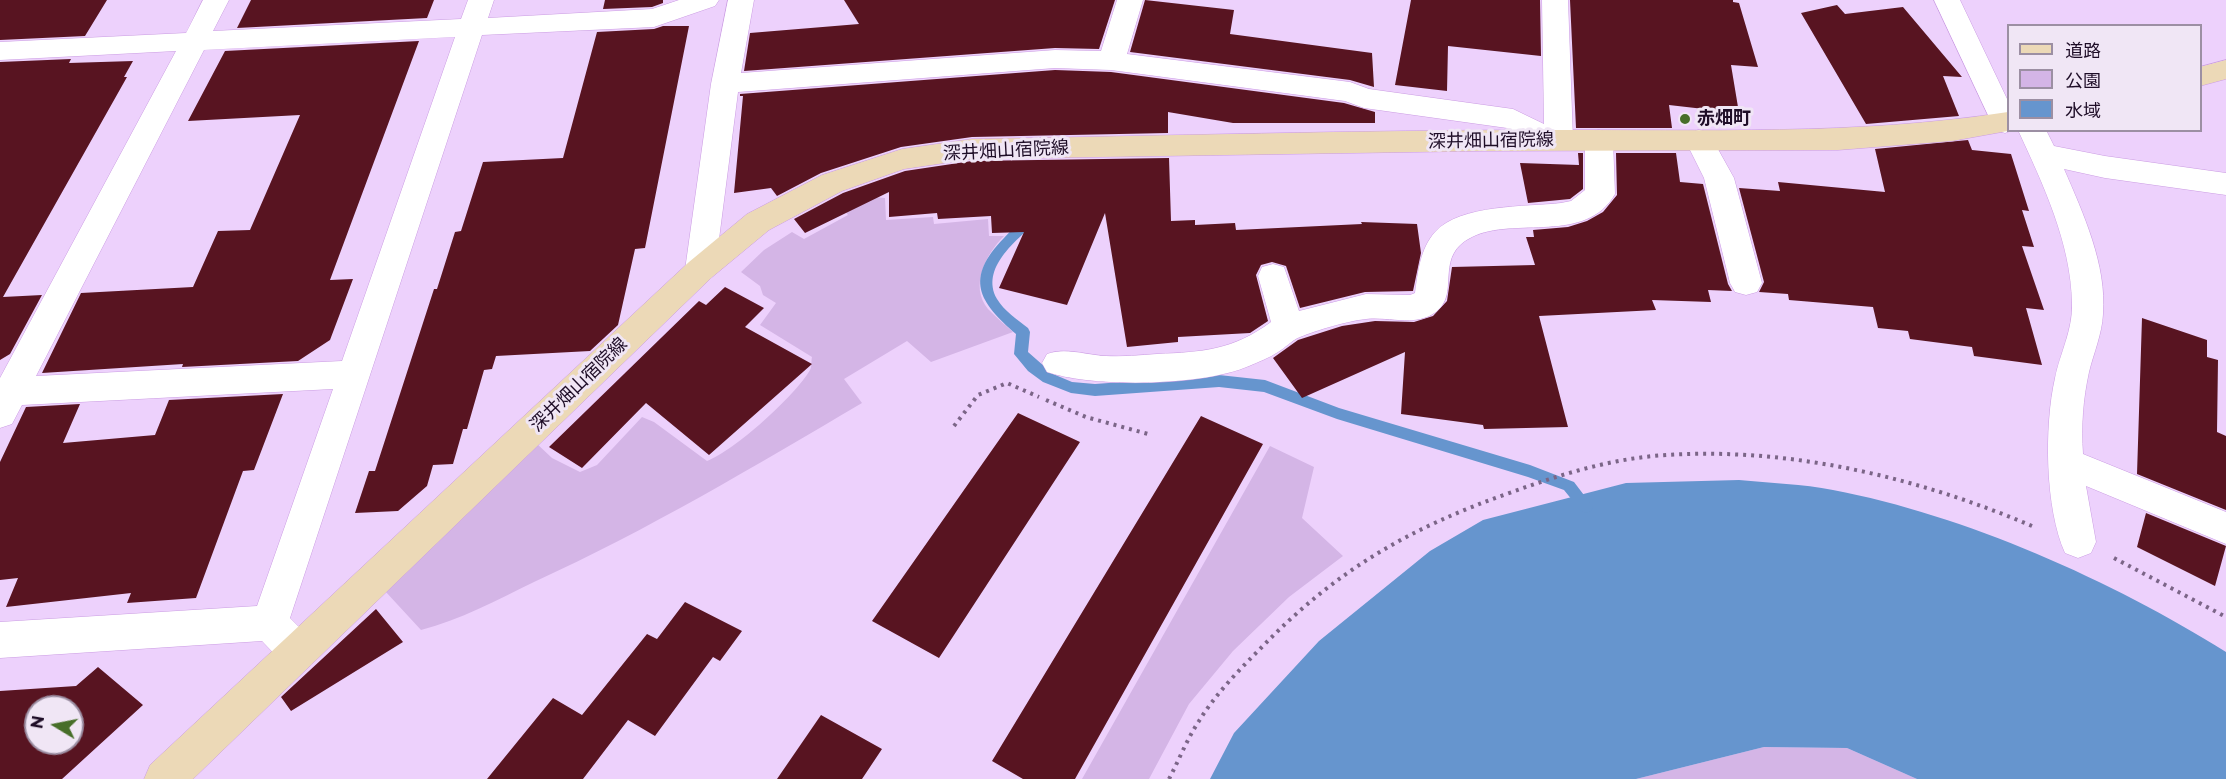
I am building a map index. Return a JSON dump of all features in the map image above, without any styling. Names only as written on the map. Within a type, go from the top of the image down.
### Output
[{"type":"main road","points":[[2202,76],[2226,69]]},
{"type":"main road","name":"深井畑山宿院線","points":[[169,777],[700,270],[758,222],[832,183],[902,159],[972,149],[1554,140],[1785,141],[1872,138],[1961,130],[2007,132]]},
{"type":"street","points":[[4,399],[216,0]]},
{"type":"street","points":[[0,51],[195,41],[476,13],[654,18],[706,0]]},
{"type":"street","points":[[700,270],[725,84],[741,0]]},
{"type":"street","points":[[1111,61],[1130,0]]},
{"type":"street","points":[[725,84],[1055,59],[1111,61],[1350,92],[1364,98],[1513,119],[1554,140],[1555,0]]},
{"type":"street","points":[[1947,0],[2007,106]]},
{"type":"street","points":[[270,623],[476,13]]},
{"type":"street","points":[[2022,132],[2105,167],[2226,184]]},
{"type":"street","points":[[2022,132],[2062,200],[2084,266],[2088,304],[2082,342],[2071,378],[2066,418],[2065,462],[2069,501],[2078,542]]},
{"type":"street","points":[[1058,363],[1083,369],[1113,370],[1204,364],[1234,358],[1265,344],[1288,327],[1366,306],[1414,308],[1429,300],[1437,253],[1452,232],[1480,221],[1548,217],[1580,210],[1600,194],[1599,140]]},
{"type":"street","points":[[1699,140],[1719,178],[1746,283]]},
{"type":"street","points":[[1273,276],[1288,327]]},
{"type":"street","points":[[4,399],[354,374]]},
{"type":"street","points":[[2065,462],[2226,528]]},
{"type":"street","points":[[0,640],[270,623],[298,652]]},
{"type":"path","points":[[954,426],[978,395],[1007,383],[1086,417],[1148,434]]},
{"type":"path","points":[[1169,779],[1203,715],[1242,666],[1301,610],[1356,567],[1412,532],[1448,515],[1547,478],[1597,465],[1685,454],[1744,455],[1821,465],[1958,497],[2078,542],[2226,617]]},
{"type":"green space","points":[[873,197],[885,198],[886,220],[933,217],[934,224],[988,219],[989,236],[1004,236],[991,252],[982,271],[980,290],[982,300],[988,309],[1013,332],[931,362],[907,341],[844,379],[862,403],[660,519],[464,615],[421,630],[385,591],[535,442],[552,458],[580,472],[597,465],[642,417],[654,422],[707,461],[748,435],[778,408],[802,381],[811,369],[812,357],[760,325],[776,303],[763,295],[760,286],[741,272],[764,250],[792,232],[804,239],[848,215],[840,204]]},
{"type":"green space","points":[[1270,446],[1314,467],[1302,518],[1343,556],[1289,597],[1233,651],[1189,704],[1149,779],[1082,779]]},
{"type":"green space","points":[[1764,747],[1847,748],[1917,779],[1636,779]]},
{"type":"water","points":[[1739,480],[1833,490],[1883,501],[1986,534],[2087,576],[2135,600],[2226,652],[2226,779],[1917,779],[1847,748],[1764,747],[1636,779],[1210,779],[1234,733],[1319,641],[1430,551],[1483,520],[1626,483]]},
{"type":"building","points":[[0,0],[107,0],[85,36],[0,40]]},
{"type":"building","points":[[251,0],[434,0],[427,18],[237,28]]},
{"type":"building","points":[[605,0],[663,0],[663,3],[652,7],[603,9]]},
{"type":"building","points":[[844,0],[1115,0],[1099,49],[1055,48],[744,71],[750,33],[859,24]]},
{"type":"building","points":[[1145,0],[1234,10],[1230,34],[1372,53],[1374,87],[1350,80],[1130,52]]},
{"type":"building","points":[[1411,0],[1540,0],[1541,56],[1448,46],[1447,91],[1395,85]]},
{"type":"building","points":[[1570,0],[1733,0],[1739,3],[1758,67],[1731,65],[1739,113],[1669,105],[1672,128],[1576,128]]},
{"type":"building","points":[[1837,5],[1845,14],[1903,7],[1962,77],[1943,76],[1959,116],[1866,124],[1801,13]]},
{"type":"building","points":[[663,26],[689,26],[645,248],[635,249],[618,325],[590,351],[496,356],[492,369],[484,370],[467,429],[463,429],[453,464],[433,465],[427,486],[398,511],[355,513],[369,471],[375,471],[434,289],[437,289],[455,232],[461,231],[483,162],[563,158],[597,32],[654,29]]},
{"type":"building","points":[[419,41],[330,280],[353,279],[330,340],[298,361],[182,367],[183,364],[42,373],[81,293],[193,287],[218,231],[250,230],[300,115],[188,121],[225,51]]},
{"type":"building","points":[[71,59],[69,63],[133,61],[124,77],[127,77],[3,297],[42,295],[10,354],[0,360],[0,62]]},
{"type":"building","points":[[1055,70],[1111,72],[1344,103],[1375,112],[1375,123],[1233,123],[1168,112],[1168,133],[972,137],[901,147],[821,173],[777,196],[771,188],[734,193],[743,96],[740,94]]},
{"type":"building","points":[[1968,140],[1972,150],[2011,154],[2029,211],[2022,210],[2034,247],[2022,246],[2044,310],[2026,308],[2042,365],[1974,356],[1972,347],[1910,339],[1908,331],[1878,328],[1873,307],[1789,300],[1788,294],[1759,292],[1764,282],[1739,188],[1780,191],[1778,182],[1885,192],[1875,149]]},
{"type":"building","points":[[1578,153],[1583,153],[1583,189],[1570,199],[1528,203],[1520,163],[1579,165]]},
{"type":"building","points":[[1616,153],[1676,153],[1680,182],[1703,184],[1728,284],[1732,291],[1708,290],[1711,302],[1652,300],[1656,310],[1539,316],[1568,427],[1484,429],[1483,425],[1401,414],[1405,352],[1302,398],[1273,358],[1298,340],[1342,326],[1375,321],[1414,322],[1433,316],[1447,301],[1452,267],[1535,265],[1526,237],[1534,237],[1533,230],[1568,227],[1587,221],[1603,212],[1617,195]]},
{"type":"building","points":[[1169,158],[1171,221],[1195,220],[1195,225],[1235,223],[1236,230],[1362,224],[1361,222],[1417,224],[1421,253],[1413,291],[1365,292],[1300,308],[1286,266],[1272,262],[1261,265],[1256,275],[1268,321],[1250,333],[1178,337],[1178,342],[1127,347],[1105,213],[1067,305],[999,288],[1024,232],[992,233],[991,216],[938,219],[937,213],[889,217],[889,192],[805,233],[794,219],[843,193],[905,171],[972,161]]},
{"type":"building","points":[[725,287],[764,308],[745,327],[812,364],[709,455],[646,403],[582,468],[549,447],[699,301],[706,305]]},
{"type":"building","points":[[2142,318],[2207,340],[2207,357],[2218,360],[2217,432],[2226,436],[2226,510],[2137,474]]},
{"type":"building","points":[[283,394],[254,470],[243,471],[196,598],[127,603],[131,593],[6,607],[18,578],[0,580],[0,462],[26,407],[80,404],[63,443],[155,435],[169,400]]},
{"type":"building","points":[[1018,413],[1080,442],[939,658],[872,621]]},
{"type":"building","points":[[1201,416],[1263,444],[1075,779],[1023,779],[992,761]]},
{"type":"building","points":[[2146,513],[2226,546],[2215,586],[2137,547]]},
{"type":"building","points":[[685,602],[742,631],[720,661],[713,657],[655,736],[628,720],[583,779],[487,779],[553,698],[582,715],[647,634],[657,639]]},
{"type":"building","points":[[376,609],[403,642],[291,711],[281,697]]},
{"type":"building","points":[[98,667],[143,705],[62,779],[0,779],[0,691],[76,686]]},
{"type":"building","points":[[821,715],[882,749],[862,779],[777,779]]},
{"type":"waterway","points":[[1032,219],[996,256],[986,278],[987,290],[995,306],[1023,332],[1021,354],[1048,378],[1071,387],[1095,390],[1219,381],[1265,386],[1337,413],[1530,471],[1569,486],[1586,507]]},
{"type":"place","name":"赤畑町","points":[[1685,119]]}]
